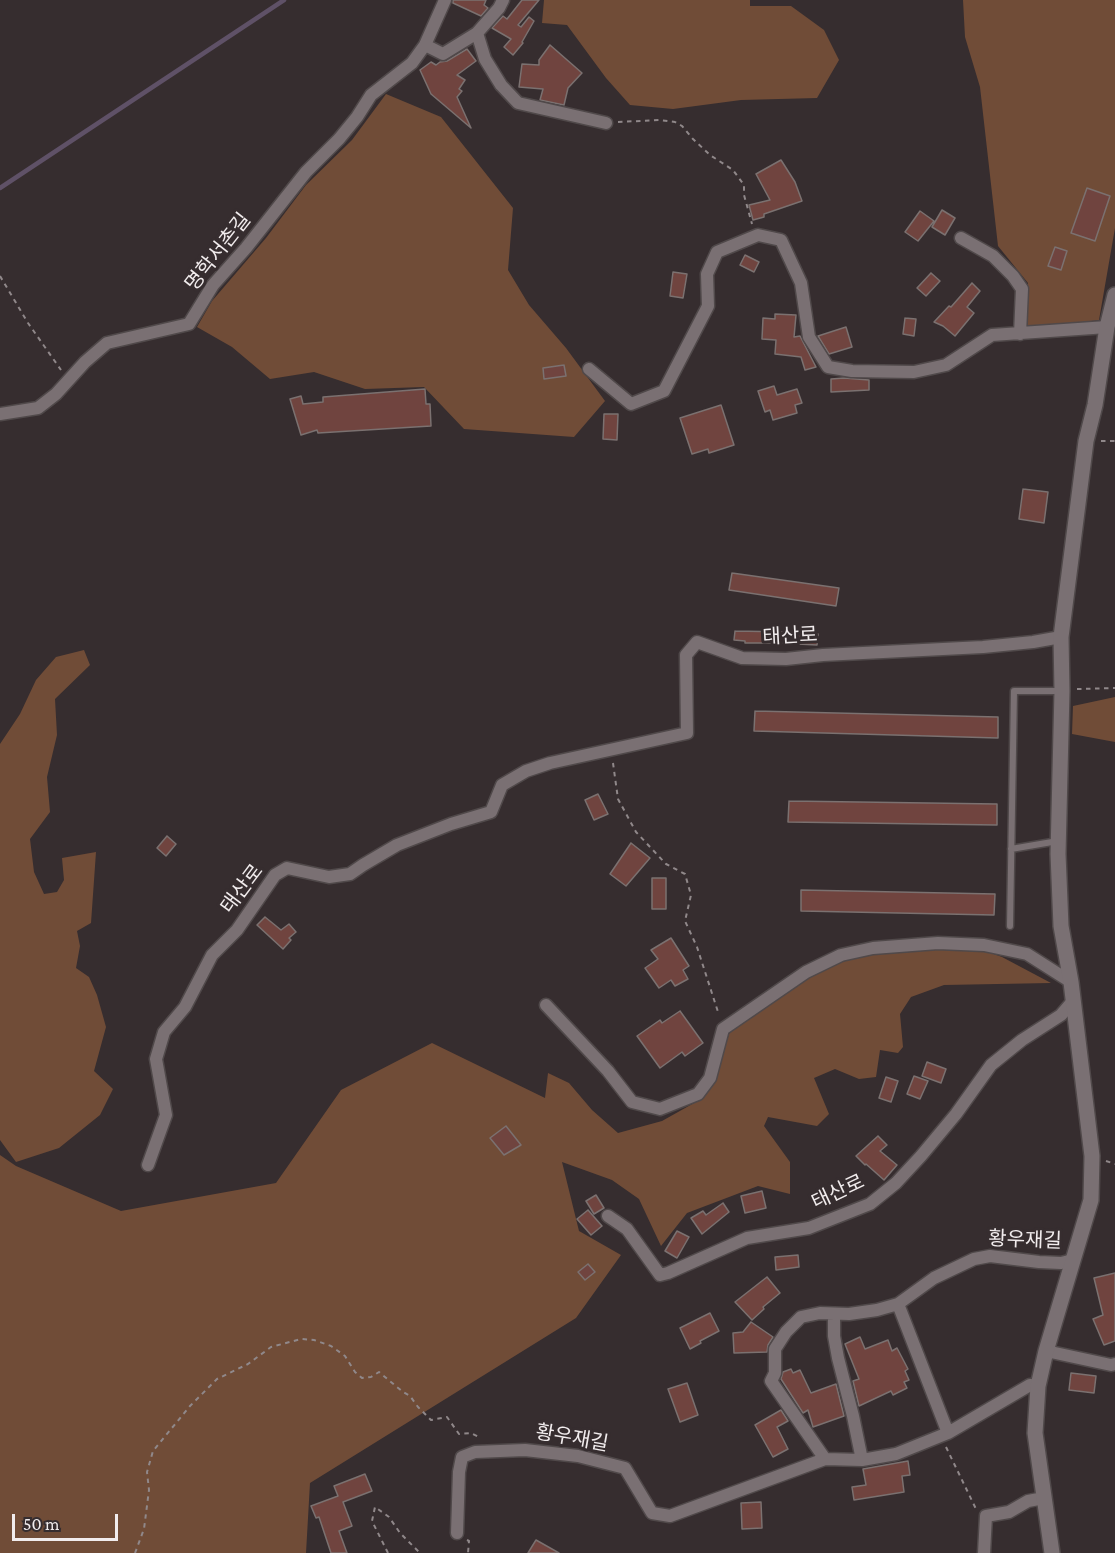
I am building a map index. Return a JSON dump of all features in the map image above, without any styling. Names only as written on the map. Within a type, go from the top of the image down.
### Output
[{"type":"street","name":"명학서촌길","points":[[0,414],[38,408],[56,394],[107,343],[189,324],[213,285],[246,248],[306,172],[345,132],[371,95],[412,63],[425,45],[445,0]]},
{"type":"street","points":[[425,45],[443,54],[477,33],[499,8],[503,0]]},
{"type":"street","points":[[477,33],[485,59],[501,85],[518,103],[606,123]]},
{"type":"street","points":[[589,369],[631,404],[664,391],[708,306],[707,274],[717,252],[756,236],[781,240],[801,283],[809,338],[828,367],[852,371],[914,372],[946,365],[992,335],[1107,327]]},
{"type":"street","points":[[960,238],[993,256],[1013,276],[1022,289],[1020,334]]},
{"type":"street","points":[[1052,1553],[1035,1433],[1038,1386],[1046,1351],[1091,1200],[1092,1156],[1071,982],[1061,926],[1058,841],[1061,637],[1086,441],[1095,405],[1107,327],[1115,295]]},
{"type":"street","name":"태산로","points":[[148,1166],[166,1115],[156,1059],[164,1032],[184,1007],[212,955],[237,930],[275,875],[287,868],[328,877],[350,874],[397,845],[451,824],[492,812],[502,785],[526,771],[550,763],[687,733],[686,655],[697,642],[742,658],[786,659],[823,655],[983,648],[1061,637]]},
{"type":"street","points":[[546,1005],[608,1071],[632,1102],[660,1109],[698,1094],[710,1078],[723,1029],[806,972],[841,955],[873,948],[938,943],[984,945],[1027,954],[1071,982]]},
{"type":"street","name":"태산로","points":[[608,1216],[627,1229],[660,1275],[747,1238],[809,1228],[870,1204],[896,1183],[921,1156],[956,1114],[991,1065],[1022,1040],[1061,1015],[1073,1001]]},
{"type":"street","name":"황우재길","points":[[825,1459],[771,1381],[774,1373],[774,1349],[801,1317],[820,1313],[834,1315],[877,1310],[898,1304],[934,1278],[974,1259],[990,1256],[1039,1262],[1061,1263],[1073,1260]]},
{"type":"street","points":[[898,1304],[945,1435]]},
{"type":"street","points":[[834,1315],[834,1336],[838,1358],[862,1460]]},
{"type":"street","points":[[1046,1351],[1115,1364]]},
{"type":"street","name":"황우재길","points":[[457,1533],[459,1472],[462,1457],[475,1452],[525,1450],[578,1456],[625,1468],[652,1513],[670,1516],[825,1459],[862,1460],[896,1454],[945,1435],[1030,1384],[1038,1386]]},
{"type":"street","points":[[984,1553],[986,1516],[1009,1512],[1028,1501],[1044,1498]]},
{"type":"lane","points":[[1010,926],[1014,690],[1062,690]]},
{"type":"lane","points":[[1011,849],[1058,841]]},
{"type":"path","points":[[606,123],[660,120],[675,122],[682,126],[710,155],[733,170],[744,185],[744,195],[756,236]]},
{"type":"path","points":[[0,276],[28,323],[68,380]]},
{"type":"path","points":[[1062,690],[1115,688]]},
{"type":"path","points":[[611,750],[618,799],[636,832],[666,864],[685,874],[691,895],[685,921],[697,947],[723,1029]]},
{"type":"path","points":[[135,1553],[144,1529],[149,1490],[147,1472],[153,1451],[190,1406],[217,1379],[248,1364],[271,1347],[301,1339],[314,1340],[331,1346],[345,1356],[355,1372],[362,1378],[371,1377],[379,1372],[410,1396],[431,1420],[447,1417],[459,1434],[471,1433],[489,1442],[498,1450]]},
{"type":"path","points":[[945,1435],[968,1495],[977,1512],[986,1516]]},
{"type":"path","points":[[388,1553],[372,1521],[375,1507],[389,1517],[400,1533],[420,1553]]},
{"type":"shaded area","points":[[544,0],[750,0],[750,6],[791,6],[824,30],[839,60],[817,98],[741,100],[673,109],[630,105],[606,78],[567,25],[542,23]]},
{"type":"shaded area","points":[[963,0],[1115,0],[1115,228],[1099,320],[1024,330],[1028,283],[998,246],[980,87],[965,37]]},
{"type":"shaded area","points":[[386,94],[441,117],[513,208],[508,270],[529,305],[566,348],[605,401],[574,437],[464,429],[424,387],[365,389],[314,372],[270,379],[232,347],[197,327],[212,301],[266,238],[306,185],[352,140]]},
{"type":"shaded area","points":[[84,650],[90,665],[55,699],[57,735],[47,777],[50,812],[30,839],[34,872],[44,894],[57,892],[64,880],[62,858],[96,852],[91,923],[77,931],[80,946],[76,968],[89,977],[106,1027],[94,1071],[113,1089],[100,1115],[59,1148],[16,1162],[0,1140],[0,744],[20,714],[36,680],[56,657]]},
{"type":"shaded area","points":[[1115,697],[1115,742],[1072,734],[1073,706]]},
{"type":"shaded area","points":[[933,948],[983,950],[1002,957],[1051,983],[944,985],[911,997],[900,1014],[903,1047],[898,1053],[880,1050],[876,1077],[859,1079],[835,1069],[814,1078],[829,1114],[817,1126],[768,1117],[764,1126],[790,1162],[790,1194],[758,1186],[687,1213],[661,1246],[639,1199],[612,1180],[562,1162],[579,1231],[621,1255],[576,1318],[310,1483],[306,1553],[0,1553],[0,1155],[16,1166],[121,1211],[276,1183],[341,1090],[432,1043],[545,1098],[548,1073],[569,1083],[592,1110],[618,1133],[662,1121],[703,1098],[714,1081],[730,1031],[801,981],[837,963],[872,954]]},
{"type":"building","points":[[453,0],[486,0],[484,5],[488,8],[481,16],[453,3]]},
{"type":"building","points":[[522,0],[539,0],[518,25],[521,27],[529,17],[534,21],[523,43],[513,55],[504,47],[511,39],[492,28],[503,16],[507,19]]},
{"type":"building","points":[[550,45],[582,73],[568,88],[564,105],[540,100],[543,89],[519,87],[522,64],[539,65],[539,60]]},
{"type":"building","points":[[467,49],[476,61],[457,75],[465,80],[459,89],[462,91],[457,97],[471,128],[431,94],[420,70],[431,62],[436,65]]},
{"type":"building","points":[[781,160],[795,182],[802,201],[753,220],[749,205],[770,200],[756,174]]},
{"type":"building","points":[[1087,188],[1110,196],[1095,241],[1071,233]]},
{"type":"building","points":[[942,210],[955,218],[945,235],[932,227]]},
{"type":"building","points":[[920,211],[934,221],[918,241],[905,232]]},
{"type":"building","points":[[1055,247],[1067,251],[1061,270],[1048,266]]},
{"type":"building","points":[[745,255],[759,262],[754,272],[740,265]]},
{"type":"building","points":[[673,272],[687,274],[683,298],[670,296]]},
{"type":"building","points":[[931,273],[940,281],[926,296],[917,288]]},
{"type":"building","points":[[972,283],[980,291],[967,307],[974,313],[955,336],[934,322]]},
{"type":"building","points":[[775,314],[796,315],[794,337],[800,336],[816,367],[805,370],[801,357],[775,354],[776,340],[762,339],[763,318],[775,319]]},
{"type":"building","points":[[905,318],[916,319],[914,336],[903,334]]},
{"type":"building","points":[[846,327],[852,347],[829,354],[818,336]]},
{"type":"building","points":[[564,365],[566,376],[544,379],[543,368]]},
{"type":"building","points":[[831,379],[869,380],[869,390],[831,392]]},
{"type":"building","points":[[774,386],[777,395],[797,389],[802,403],[795,405],[797,413],[773,420],[770,410],[765,412],[758,391]]},
{"type":"building","points":[[425,389],[426,404],[430,404],[431,426],[318,433],[317,430],[301,435],[290,399],[301,396],[303,404],[323,402],[323,397]]},
{"type":"building","points":[[721,405],[734,445],[709,453],[708,449],[692,454],[680,418]]},
{"type":"building","points":[[604,414],[618,414],[617,440],[603,439]]},
{"type":"building","points":[[1023,489],[1048,492],[1044,523],[1019,519]]},
{"type":"building","points":[[732,573],[839,588],[836,606],[729,590]]},
{"type":"building","points":[[735,631],[788,632],[787,643],[745,643],[745,641],[734,640]]},
{"type":"building","points":[[798,633],[818,634],[817,645],[798,644]]},
{"type":"building","points":[[755,711],[998,717],[998,738],[754,731]]},
{"type":"building","points":[[598,794],[608,814],[594,820],[585,800]]},
{"type":"building","points":[[789,801],[997,804],[997,825],[788,822]]},
{"type":"building","points":[[167,836],[176,844],[166,856],[157,848]]},
{"type":"building","points":[[631,843],[650,858],[626,886],[610,874]]},
{"type":"building","points":[[652,878],[666,878],[666,909],[652,909]]},
{"type":"building","points":[[801,890],[995,894],[994,915],[801,911]]},
{"type":"building","points":[[265,917],[281,930],[289,924],[296,932],[289,938],[291,940],[283,949],[257,925]]},
{"type":"building","points":[[671,938],[689,966],[683,970],[688,979],[675,986],[671,980],[659,988],[645,968],[658,959],[651,950]]},
{"type":"building","points":[[680,1011],[703,1043],[685,1056],[682,1052],[660,1068],[637,1036],[660,1020],[662,1023]]},
{"type":"building","points":[[927,1062],[946,1069],[941,1083],[922,1076]]},
{"type":"building","points":[[914,1076],[928,1081],[920,1099],[907,1094]]},
{"type":"building","points":[[886,1077],[898,1081],[891,1102],[879,1098]]},
{"type":"building","points":[[506,1126],[521,1145],[504,1155],[490,1138]]},
{"type":"building","points":[[878,1136],[887,1145],[880,1151],[897,1165],[884,1180],[856,1156]]},
{"type":"building","points":[[762,1191],[766,1208],[745,1213],[741,1196]]},
{"type":"building","points":[[596,1195],[604,1208],[594,1214],[586,1201]]},
{"type":"building","points":[[723,1203],[729,1212],[702,1234],[691,1218],[703,1211],[706,1215]]},
{"type":"building","points":[[588,1210],[602,1226],[591,1235],[577,1219]]},
{"type":"building","points":[[677,1231],[689,1237],[677,1258],[665,1251]]},
{"type":"building","points":[[798,1255],[799,1267],[776,1270],[775,1257]]},
{"type":"building","points":[[588,1264],[595,1272],[585,1280],[578,1272]]},
{"type":"building","points":[[1115,1273],[1115,1341],[1104,1345],[1093,1319],[1103,1315],[1094,1278]]},
{"type":"building","points":[[767,1277],[780,1293],[752,1320],[735,1302]]},
{"type":"building","points":[[710,1313],[719,1331],[690,1349],[680,1328]]},
{"type":"building","points":[[751,1322],[773,1337],[767,1352],[734,1353],[733,1333],[743,1332]]},
{"type":"building","points":[[860,1337],[865,1349],[888,1340],[892,1351],[897,1348],[908,1369],[905,1371],[909,1380],[904,1382],[907,1388],[893,1395],[891,1391],[859,1406],[853,1381],[859,1379],[845,1344]]},
{"type":"building","points":[[791,1369],[793,1373],[800,1370],[811,1393],[836,1384],[844,1416],[813,1427],[808,1410],[803,1413],[781,1379],[783,1372]]},
{"type":"building","points":[[1071,1373],[1096,1376],[1094,1393],[1069,1390]]},
{"type":"building","points":[[687,1383],[698,1415],[680,1422],[668,1389]]},
{"type":"building","points":[[781,1410],[788,1421],[777,1427],[788,1449],[773,1457],[755,1425]]},
{"type":"building","points":[[908,1461],[910,1475],[902,1476],[904,1492],[854,1500],[852,1487],[866,1485],[863,1469]]},
{"type":"building","points":[[365,1474],[372,1491],[343,1502],[352,1526],[339,1531],[347,1553],[331,1553],[319,1517],[316,1518],[311,1506],[338,1496],[334,1486]]},
{"type":"building","points":[[761,1502],[762,1528],[742,1529],[741,1503]]},
{"type":"building","points":[[536,1540],[559,1553],[528,1553]]},
{"type":"waterway","points":[[0,188],[284,0]]}]
